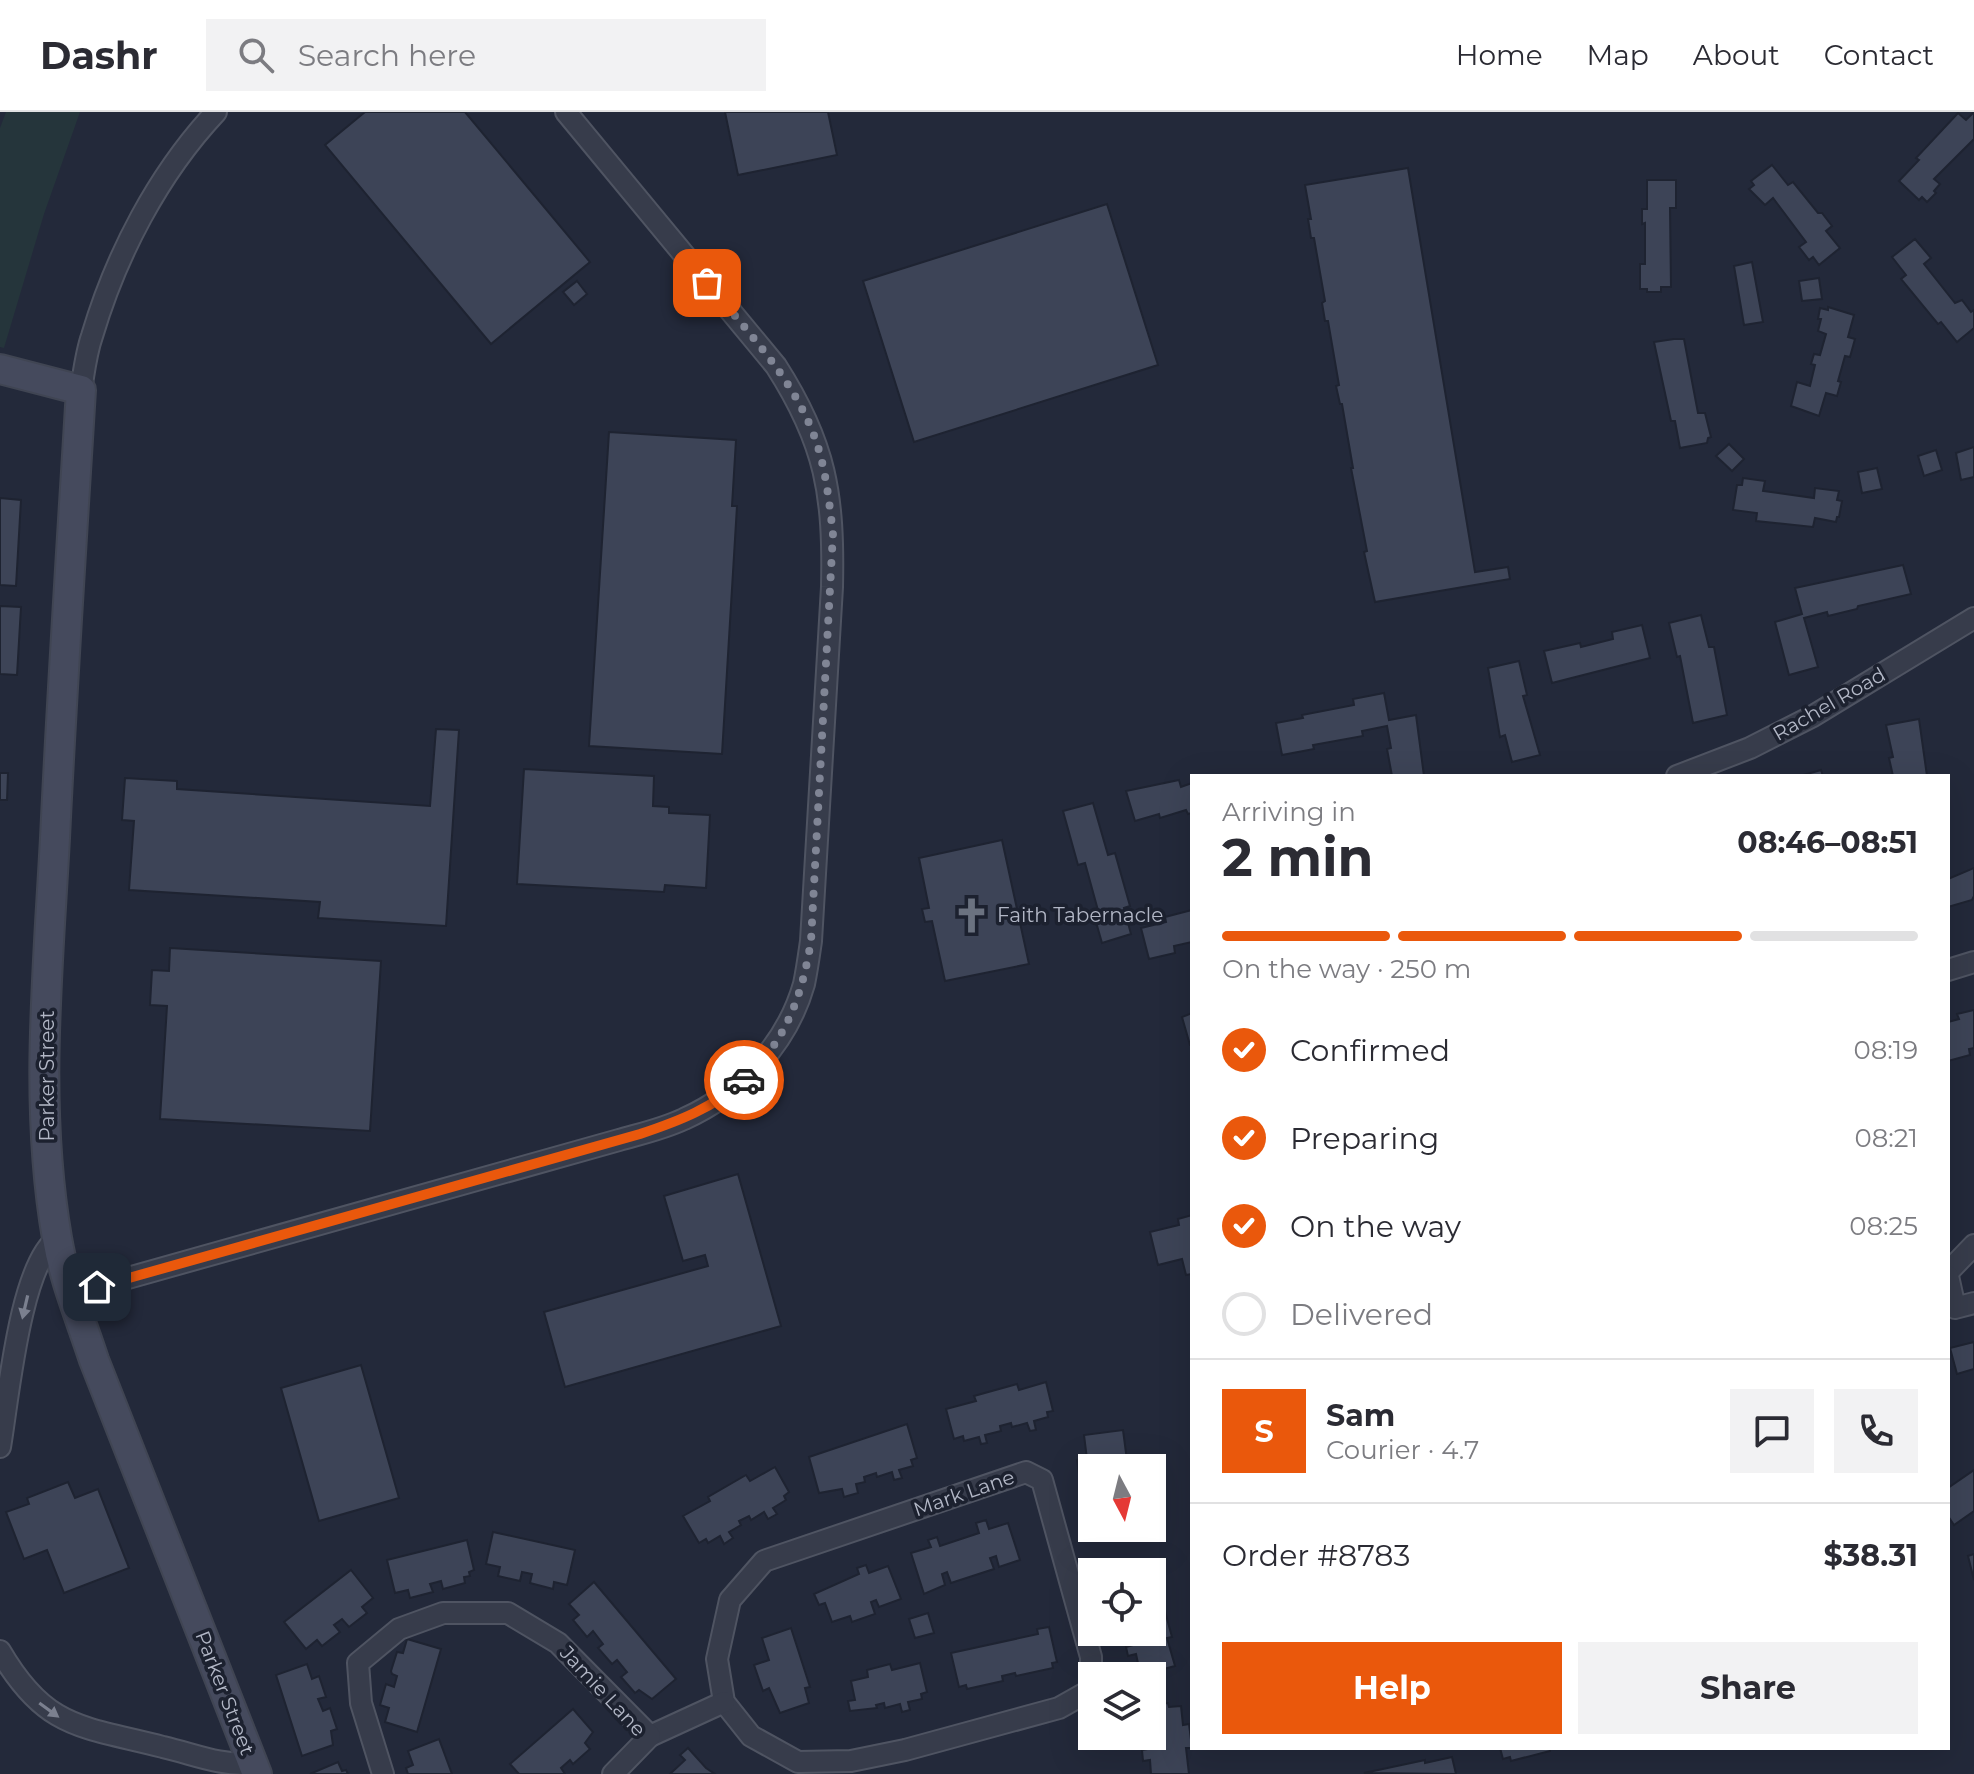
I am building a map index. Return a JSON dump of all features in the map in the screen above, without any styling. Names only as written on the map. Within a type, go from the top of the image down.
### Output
[{"type":"street","points":[[71,1294],[683,1120],[726,1096],[761,1063],[789,1021],[803,984],[811,941],[832,587],[833,533],[827,483],[816,440],[776,366],[566,112]]},
{"type":"street","points":[[0,369],[81,390],[91,336],[124,250],[203,117]]},
{"type":"street","name":"Parker Street","points":[[81,390],[45,1042],[44,1122],[57,1239],[71,1294],[100,1374],[255,1769]]},
{"type":"street","name":"Rachel Road","points":[[1682,774],[1750,748],[1813,716],[1974,618]]},
{"type":"street","points":[[1950,969],[1974,962]]},
{"type":"street","points":[[0,1447],[22,1316],[32,1277],[42,1252],[57,1239]]},
{"type":"street","points":[[1950,1272],[1974,1245]]},
{"type":"street","points":[[1950,1284],[1955,1308],[1974,1303]]},
{"type":"street","name":"Mark Lane","points":[[1026,1472],[1042,1480],[1091,1657],[1091,1690],[1059,1708],[905,1750],[851,1761],[798,1762],[751,1736],[724,1702],[717,1659],[730,1600],[764,1561],[1026,1472]]},
{"type":"street","name":"Jamie Lane","points":[[383,1774],[361,1703],[358,1663],[399,1629],[443,1613],[508,1613],[558,1643],[650,1736],[613,1774]]},
{"type":"street","points":[[0,1651],[30,1695],[64,1721],[79,1728],[160,1746],[219,1764],[255,1769]]},
{"type":"street","points":[[650,1736],[724,1702]]},
{"type":"shaded area","points":[[6,112],[80,112],[44,214],[4,348],[0,347],[0,128]]},
{"type":"building","points":[[365,112],[465,112],[590,262],[491,344],[325,145]]},
{"type":"building","points":[[725,112],[828,112],[837,155],[738,175]]},
{"type":"building","points":[[1974,112],[1974,139],[1934,179],[1940,184],[1934,191],[1936,193],[1927,202],[1922,197],[1919,200],[1899,181],[1958,113],[1966,120]]},
{"type":"building","points":[[1772,165],[1788,185],[1793,182],[1832,226],[1826,231],[1840,248],[1819,265],[1813,257],[1809,260],[1799,247],[1806,242],[1773,198],[1765,205],[1749,189],[1754,185],[1751,181]]},
{"type":"building","points":[[1408,168],[1475,572],[1508,567],[1510,579],[1375,602],[1364,552],[1367,551],[1342,404],[1336,386],[1339,385],[1328,321],[1325,321],[1322,303],[1325,301],[1314,238],[1311,238],[1305,185]]},
{"type":"building","points":[[1647,180],[1676,180],[1676,208],[1670,208],[1671,287],[1661,287],[1661,292],[1640,289],[1640,264],[1645,264],[1642,209],[1647,209]]},
{"type":"building","points":[[1107,204],[1158,365],[914,442],[863,281]]},
{"type":"building","points":[[1915,239],[1931,258],[1924,264],[1955,303],[1962,300],[1971,312],[1974,310],[1974,328],[1957,342],[1901,279],[1906,275],[1892,257]]},
{"type":"building","points":[[1752,262],[1763,322],[1744,325],[1734,266]]},
{"type":"building","points":[[1819,278],[1822,299],[1802,301],[1799,281]]},
{"type":"building","points":[[577,281],[587,294],[574,305],[563,292]]},
{"type":"building","points":[[1828,307],[1854,315],[1848,337],[1855,339],[1850,357],[1845,356],[1837,396],[1826,393],[1819,416],[1791,406],[1797,382],[1810,386],[1814,354],[1820,355],[1826,334],[1818,331],[1820,308],[1828,310]]},
{"type":"building","points":[[1684,339],[1698,413],[1705,413],[1711,437],[1707,443],[1680,448],[1654,342]]},
{"type":"building","points":[[609,432],[736,440],[732,506],[737,506],[722,754],[589,746]]},
{"type":"building","points":[[1729,444],[1744,459],[1732,471],[1716,456]]},
{"type":"building","points":[[1974,447],[1974,477],[1961,480],[1956,453]]},
{"type":"building","points":[[1936,450],[1942,470],[1924,476],[1918,456]]},
{"type":"building","points":[[1877,468],[1882,489],[1862,493],[1858,472]]},
{"type":"building","points":[[1743,478],[1765,481],[1763,491],[1814,498],[1815,488],[1839,491],[1837,500],[1842,501],[1839,517],[1836,522],[1815,518],[1813,527],[1756,521],[1757,513],[1733,510],[1737,485],[1742,485]]},
{"type":"building","points":[[0,498],[21,500],[16,586],[0,585]]},
{"type":"building","points":[[1903,565],[1911,594],[1828,616],[1827,612],[1804,618],[1818,667],[1789,675],[1775,622],[1802,614],[1795,588]]},
{"type":"building","points":[[0,606],[21,607],[17,675],[0,674]]},
{"type":"building","points":[[1701,615],[1709,647],[1714,647],[1727,715],[1693,723],[1680,656],[1677,657],[1669,623]]},
{"type":"building","points":[[1642,625],[1650,658],[1552,683],[1544,651],[1613,639],[1612,632]]},
{"type":"building","points":[[1519,661],[1527,695],[1523,696],[1540,755],[1512,762],[1505,735],[1500,737],[1488,668]]},
{"type":"building","points":[[1384,693],[1389,720],[1416,715],[1424,774],[1392,774],[1387,726],[1362,731],[1363,736],[1313,745],[1314,749],[1282,755],[1276,723],[1354,705],[1353,699]]},
{"type":"building","points":[[1919,719],[1927,774],[1893,774],[1889,758],[1893,757],[1886,725]]},
{"type":"building","points":[[436,729],[459,730],[446,926],[318,918],[320,902],[129,890],[134,821],[122,820],[125,778],[177,781],[177,789],[430,806]]},
{"type":"building","points":[[524,769],[654,776],[653,806],[669,807],[669,813],[710,815],[706,888],[665,885],[664,892],[517,884]]},
{"type":"building","points":[[0,773],[8,773],[7,800],[0,800]]},
{"type":"building","points":[[1179,780],[1181,787],[1190,784],[1190,814],[1186,810],[1135,821],[1126,791]]},
{"type":"building","points":[[1093,803],[1108,855],[1115,853],[1130,906],[1124,908],[1131,934],[1102,943],[1094,915],[1099,914],[1085,863],[1078,865],[1063,811]]},
{"type":"building","name":"Faith Tabernacle","points":[[1002,840],[1029,964],[945,981],[932,921],[925,922],[922,909],[929,908],[919,858]]},
{"type":"building","points":[[1974,868],[1972,900],[1950,906],[1950,878]]},
{"type":"building","points":[[1190,911],[1190,942],[1174,946],[1175,953],[1149,959],[1141,928],[1166,922],[1165,917]]},
{"type":"building","points":[[170,948],[381,961],[370,1131],[160,1119],[167,1006],[150,1005],[152,970],[169,971]]},
{"type":"building","points":[[1974,1010],[1974,1048],[1969,1049],[1970,1055],[1950,1060],[1950,1021],[1959,1019],[1957,1014]]},
{"type":"building","points":[[1190,1014],[1190,1045],[1182,1017]]},
{"type":"building","points":[[738,1174],[781,1326],[565,1387],[544,1312],[708,1266],[705,1255],[683,1261],[664,1196]]},
{"type":"building","points":[[1190,1216],[1190,1274],[1186,1275],[1182,1259],[1158,1265],[1150,1232],[1179,1225],[1178,1219]]},
{"type":"building","points":[[1974,1342],[1974,1369],[1957,1374],[1950,1348]]},
{"type":"building","points":[[361,1365],[399,1498],[319,1521],[281,1388]]},
{"type":"building","points":[[1046,1382],[1053,1411],[1047,1412],[1048,1417],[1034,1421],[1036,1430],[1030,1431],[1027,1423],[1012,1427],[1011,1423],[1000,1426],[1001,1431],[985,1435],[987,1443],[981,1444],[979,1437],[964,1441],[963,1436],[954,1439],[946,1409],[976,1401],[974,1396],[1017,1384],[1019,1390]]},
{"type":"building","points":[[907,1424],[917,1458],[911,1460],[913,1466],[899,1470],[902,1478],[894,1480],[892,1472],[877,1477],[876,1473],[864,1477],[865,1482],[856,1484],[858,1493],[844,1497],[842,1489],[819,1493],[809,1457]]},
{"type":"building","points":[[1123,1430],[1126,1454],[1086,1454],[1084,1435]]},
{"type":"building","points":[[775,1467],[789,1492],[784,1496],[786,1500],[773,1508],[777,1514],[768,1519],[764,1512],[751,1520],[749,1516],[739,1521],[741,1525],[729,1532],[733,1538],[724,1544],[720,1536],[708,1543],[706,1539],[699,1543],[683,1516],[746,1475],[750,1481]]},
{"type":"building","points":[[1974,1470],[1974,1511],[1954,1525],[1950,1519],[1950,1487]]},
{"type":"building","points":[[68,1482],[75,1498],[98,1489],[129,1568],[64,1593],[47,1550],[24,1559],[6,1512],[29,1504],[27,1498]]},
{"type":"building","points":[[986,1520],[989,1529],[1008,1523],[1020,1560],[999,1567],[996,1556],[990,1558],[994,1569],[951,1583],[947,1572],[942,1574],[945,1585],[924,1594],[911,1553],[931,1547],[928,1540],[937,1537],[940,1546],[979,1533],[976,1523]]},
{"type":"building","points":[[493,1532],[575,1550],[567,1585],[554,1582],[553,1589],[530,1583],[532,1574],[522,1572],[520,1581],[498,1576],[500,1567],[486,1564]]},
{"type":"building","points":[[467,1540],[474,1570],[469,1572],[470,1576],[464,1577],[465,1583],[443,1589],[441,1581],[430,1584],[433,1592],[410,1598],[408,1590],[395,1593],[387,1560]]},
{"type":"building","points":[[1974,1554],[1974,1580],[1968,1556]]},
{"type":"building","points":[[866,1565],[869,1573],[888,1566],[901,1599],[879,1607],[876,1600],[871,1602],[875,1614],[852,1622],[850,1616],[832,1622],[825,1603],[819,1605],[814,1594],[859,1574],[857,1568]]},
{"type":"building","points":[[351,1570],[373,1598],[362,1607],[367,1613],[349,1627],[342,1619],[334,1625],[340,1632],[322,1646],[317,1640],[306,1649],[284,1622]]},
{"type":"building","points":[[594,1582],[676,1679],[652,1699],[639,1690],[635,1693],[621,1677],[627,1672],[617,1660],[612,1664],[598,1648],[603,1644],[593,1631],[587,1637],[573,1620],[579,1615],[569,1604]]},
{"type":"building","points":[[928,1613],[934,1633],[915,1638],[909,1619]]},
{"type":"building","points":[[1166,1615],[1172,1637],[1167,1638],[1175,1666],[1166,1668],[1166,1662],[1138,1662],[1136,1654],[1128,1656],[1126,1647],[1166,1646]]},
{"type":"building","points":[[1049,1627],[1057,1662],[1052,1663],[1053,1668],[1002,1676],[1003,1681],[967,1689],[966,1685],[959,1687],[951,1653],[1038,1634],[1037,1629]]},
{"type":"building","points":[[791,1628],[810,1687],[805,1688],[809,1703],[780,1713],[769,1688],[763,1691],[754,1665],[769,1660],[762,1638]]},
{"type":"building","points":[[407,1639],[441,1649],[417,1732],[385,1722],[389,1708],[380,1705],[386,1684],[394,1687],[397,1676],[391,1671],[397,1652],[403,1653]]},
{"type":"building","points":[[920,1663],[927,1692],[921,1694],[922,1699],[908,1702],[910,1710],[902,1712],[900,1704],[885,1708],[884,1703],[876,1705],[877,1708],[850,1711],[848,1701],[855,1700],[851,1681],[868,1677],[867,1670],[890,1664],[892,1670]]},
{"type":"building","points":[[307,1664],[312,1679],[319,1676],[326,1697],[318,1699],[323,1711],[330,1708],[337,1729],[331,1731],[333,1745],[302,1756],[276,1675]]},
{"type":"building","points":[[1166,1703],[1169,1707],[1181,1706],[1183,1725],[1189,1724],[1190,1732],[1190,1748],[1186,1748],[1189,1774],[1151,1774],[1150,1760],[1143,1761],[1142,1750],[1166,1750]]},
{"type":"building","points":[[573,1709],[593,1732],[585,1743],[590,1749],[573,1764],[570,1760],[561,1768],[565,1774],[519,1774],[510,1764]]},
{"type":"building","points":[[439,1739],[452,1774],[408,1774],[406,1768],[413,1765],[408,1751]]},
{"type":"building","points":[[688,1748],[715,1774],[670,1774],[685,1760],[680,1755]]},
{"type":"building","points":[[1501,1750],[1550,1750],[1511,1761],[1510,1757],[1503,1759]]},
{"type":"building","points":[[1452,1757],[1456,1774],[1364,1773],[1425,1760],[1425,1763]]},
{"type":"building","points":[[338,1762],[342,1771],[346,1770],[348,1774],[310,1774]]},
{"type":"way so far","points":[[707,283],[776,366],[796,398],[816,440],[827,483],[833,533],[811,941],[803,984],[789,1021],[761,1063],[744,1080]]},
{"type":"place","name":"Faith Tabernacle","points":[[971,915]]},
{"type":"route","points":[[97,1287],[640,1134],[683,1120],[726,1096],[744,1080]]}]
